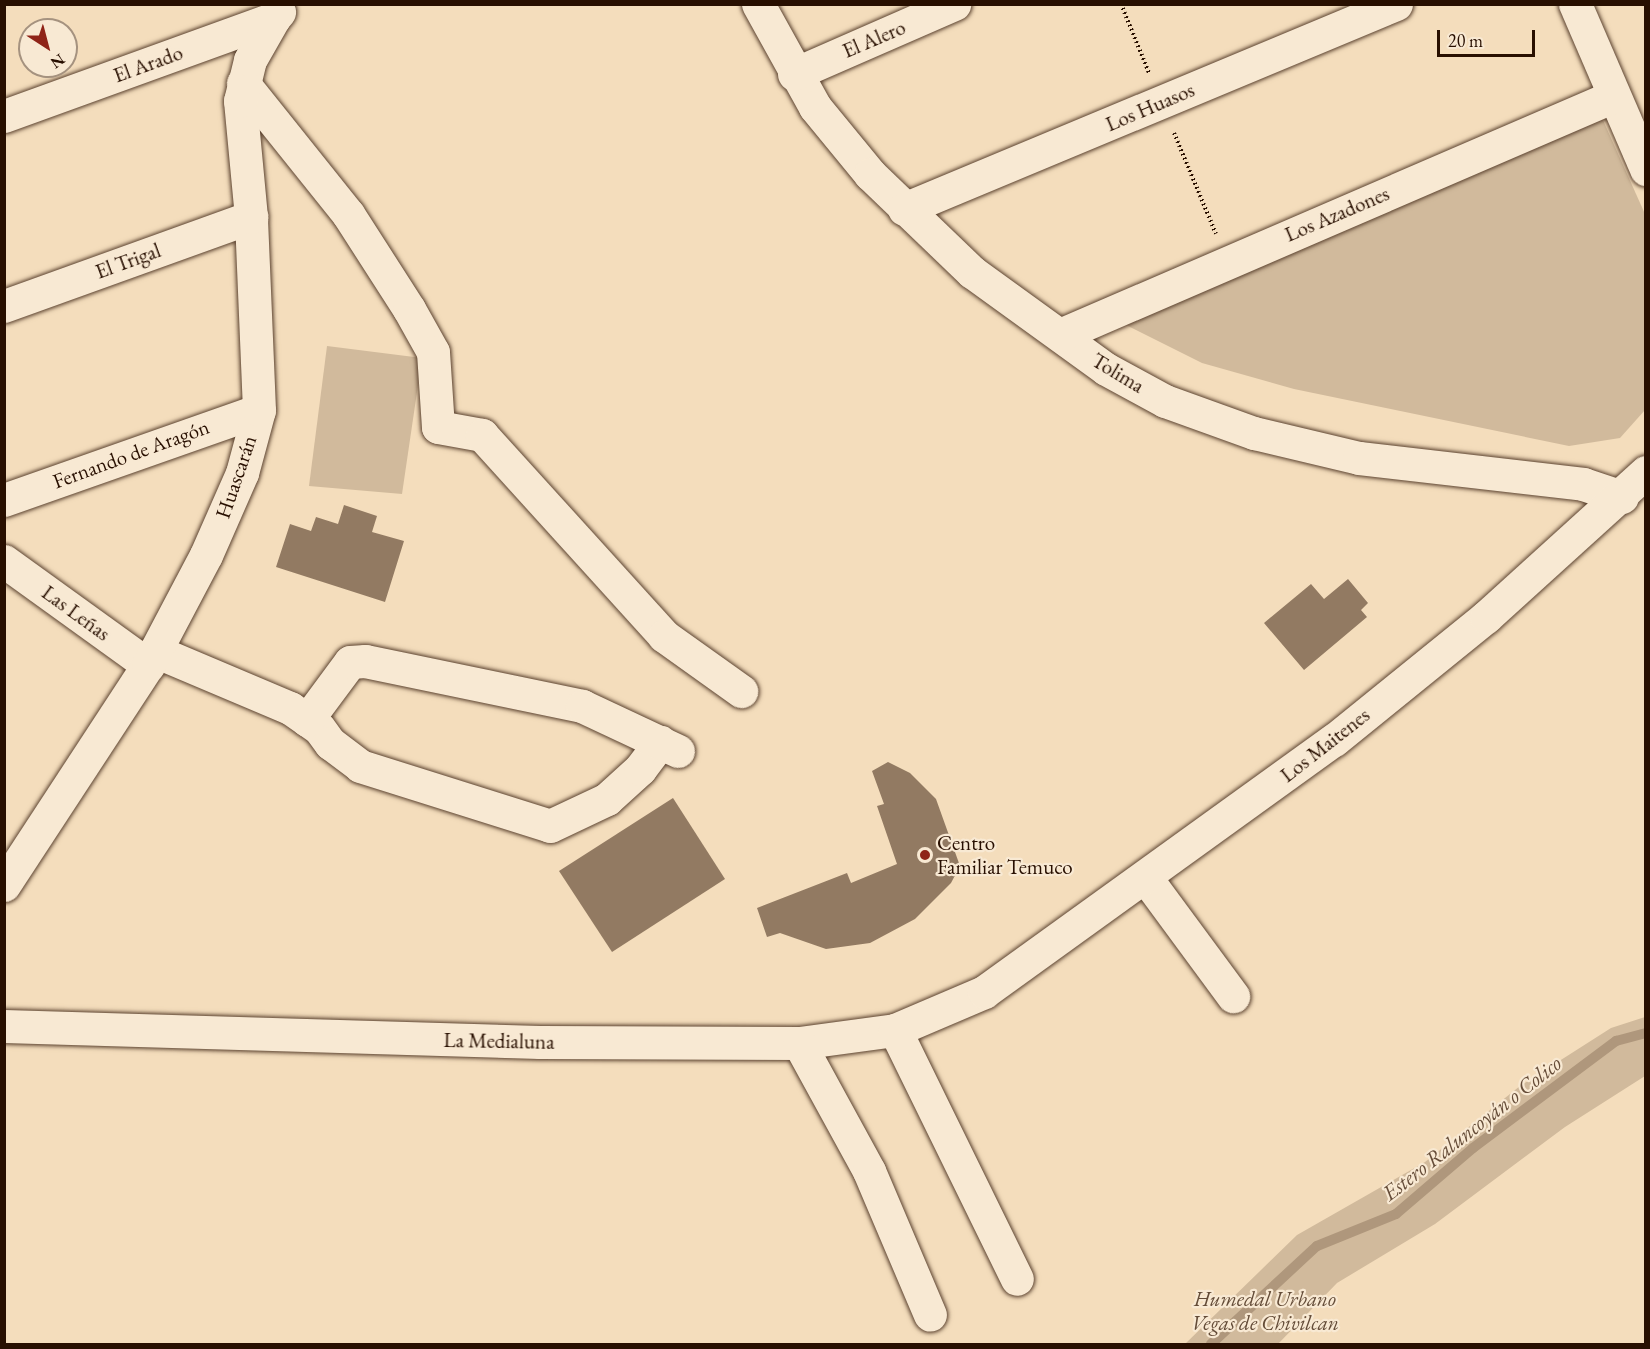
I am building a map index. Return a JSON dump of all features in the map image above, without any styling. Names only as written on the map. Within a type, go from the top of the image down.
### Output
[{"type":"street","name":"Tolima","points":[[758,4],[794,74],[838,138],[904,209],[972,272],[1106,369],[1166,401],[1254,433],[1359,458],[1583,484],[1622,497]]},
{"type":"street","name":"El Alero","points":[[794,74],[954,4]]},
{"type":"street","name":"Los Huasos","points":[[904,209],[1396,4]]},
{"type":"street","points":[[1575,4],[1646,169]]},
{"type":"street","name":"Huascarán","points":[[7,875],[152,658],[206,555],[242,473],[258,410],[251,217],[240,121],[243,82],[261,38],[281,11]]},
{"type":"street","name":"El Arado","points":[[4,116],[281,11]]},
{"type":"street","points":[[243,82],[348,214],[409,309],[433,352],[438,427],[482,435],[663,636],[741,691]]},
{"type":"street","name":"Los Azadones","points":[[1060,335],[1614,96]]},
{"type":"street","name":"El Trigal","points":[[4,306],[251,217]]},
{"type":"street","name":"Fernando de Aragón","points":[[4,500],[258,410]]},
{"type":"street","name":"Los Maitenes","points":[[984,992],[1146,878],[1334,740],[1486,617],[1622,497],[1646,472]]},
{"type":"street","name":"Las Leñas","points":[[4,561],[152,658],[290,708],[308,720],[360,766],[550,826],[607,799],[669,747],[582,706],[366,661],[350,662],[308,720]]},
{"type":"street","points":[[1146,878],[1233,996]]},
{"type":"street","name":"La Medialuna","points":[[4,1026],[540,1042],[799,1043],[895,1030],[984,992]]},
{"type":"street","points":[[895,1030],[1017,1279]]},
{"type":"street","points":[[799,1043],[869,1171],[930,1315]]},
{"type":"path","points":[[1121,4],[1227,261]]},
{"type":"green space","points":[[1602,118],[1645,214],[1645,410],[1620,438],[1569,446],[1294,389],[1202,363],[1124,324]]},
{"type":"green space","points":[[327,346],[422,358],[402,494],[309,486]]},
{"type":"green space","name":"Humedal Urbano Vegas de Chivilcan","points":[[1645,1017],[1645,1076],[1565,1127],[1435,1224],[1337,1283],[1278,1344],[1185,1344],[1297,1235],[1425,1162],[1520,1086],[1611,1028]]},
{"type":"building","points":[[344,505],[377,516],[372,532],[404,541],[385,602],[276,567],[290,524],[311,531],[316,517],[338,524]]},
{"type":"building","points":[[1348,579],[1368,603],[1361,610],[1367,617],[1304,670],[1264,623],[1311,584],[1324,599]]},
{"type":"building","name":"Centro Familiar Temuco","points":[[888,762],[910,773],[936,799],[960,866],[951,883],[915,919],[870,943],[826,949],[780,933],[767,937],[757,908],[847,873],[851,883],[897,864],[877,806],[884,804],[872,771]]},
{"type":"building","points":[[673,798],[725,879],[612,952],[559,871]]},
{"type":"waterway","name":"Estero Raluncoyán o Colico","points":[[1211,1344],[1317,1246],[1396,1214],[1473,1148],[1616,1041],[1646,1033]]},
{"type":"place","name":"Centro Familiar Temuco","points":[[925,855]]}]
